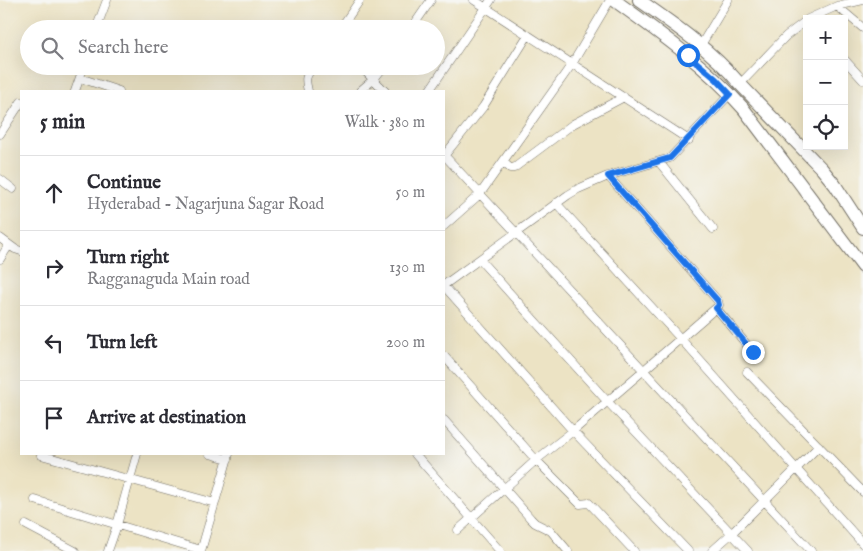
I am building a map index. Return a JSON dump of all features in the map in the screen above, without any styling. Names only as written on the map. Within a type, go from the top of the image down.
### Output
[{"type":"main road","points":[[614,0],[688,55],[730,94],[743,108],[863,267]]},
{"type":"main road","points":[[639,0],[701,45],[729,71],[822,169],[835,185],[863,228]]},
{"type":"street","points":[[99,20],[106,0]]},
{"type":"street","points":[[346,20],[360,0]]},
{"type":"street","points":[[418,20],[432,0]]},
{"type":"street","points":[[474,0],[489,4],[528,35],[688,140]]},
{"type":"street","points":[[445,225],[480,194],[572,64],[610,0]]},
{"type":"street","points":[[701,45],[728,0]]},
{"type":"street","points":[[817,15],[837,6],[863,0]]},
{"type":"street","points":[[445,68],[489,4]]},
{"type":"street","points":[[837,6],[863,28]]},
{"type":"street","points":[[740,84],[786,36],[803,23]]},
{"type":"street","points":[[445,154],[484,107],[528,35]]},
{"type":"street","points":[[845,60],[863,80]]},
{"type":"street","points":[[75,90],[81,75]]},
{"type":"street","points":[[308,75],[305,80],[308,90]]},
{"type":"street","points":[[370,75],[384,90]]},
{"type":"street","points":[[361,90],[377,75]]},
{"type":"street","points":[[430,90],[440,75]]},
{"type":"street","points":[[80,78],[115,90]]},
{"type":"street","points":[[445,285],[556,203],[578,189],[608,176],[670,158],[730,94]]},
{"type":"street","points":[[503,162],[510,168],[514,168],[573,124],[624,97]]},
{"type":"street","points":[[0,134],[20,104]]},
{"type":"street","points":[[445,156],[811,551]]},
{"type":"street","points":[[659,162],[713,229]]},
{"type":"street","points":[[458,530],[536,460],[573,431],[719,305],[718,301],[608,176]]},
{"type":"street","points":[[0,179],[13,189]]},
{"type":"street","points":[[556,203],[680,338],[863,544]]},
{"type":"street","points":[[0,238],[20,250]]},
{"type":"street","points":[[0,259],[9,245]]},
{"type":"street","points":[[480,260],[607,401],[748,551]]},
{"type":"street","points":[[445,287],[573,431],[688,551]]},
{"type":"street","points":[[716,308],[753,352]]},
{"type":"street","points":[[445,357],[536,460],[580,504],[589,503],[634,551]]},
{"type":"street","points":[[748,372],[863,492]]},
{"type":"street","points":[[445,421],[531,519],[551,531],[568,551]]},
{"type":"street","points":[[712,551],[819,446]]},
{"type":"street","points":[[42,455],[215,503]]},
{"type":"street","points":[[108,551],[137,455]]},
{"type":"street","points":[[416,455],[500,551]]},
{"type":"street","points":[[35,500],[201,551],[229,456]]},
{"type":"street","points":[[26,525],[74,551]]},
{"type":"route","points":[[688,55],[730,94],[670,158],[608,176],[718,301],[719,305],[716,308],[753,352]]}]
